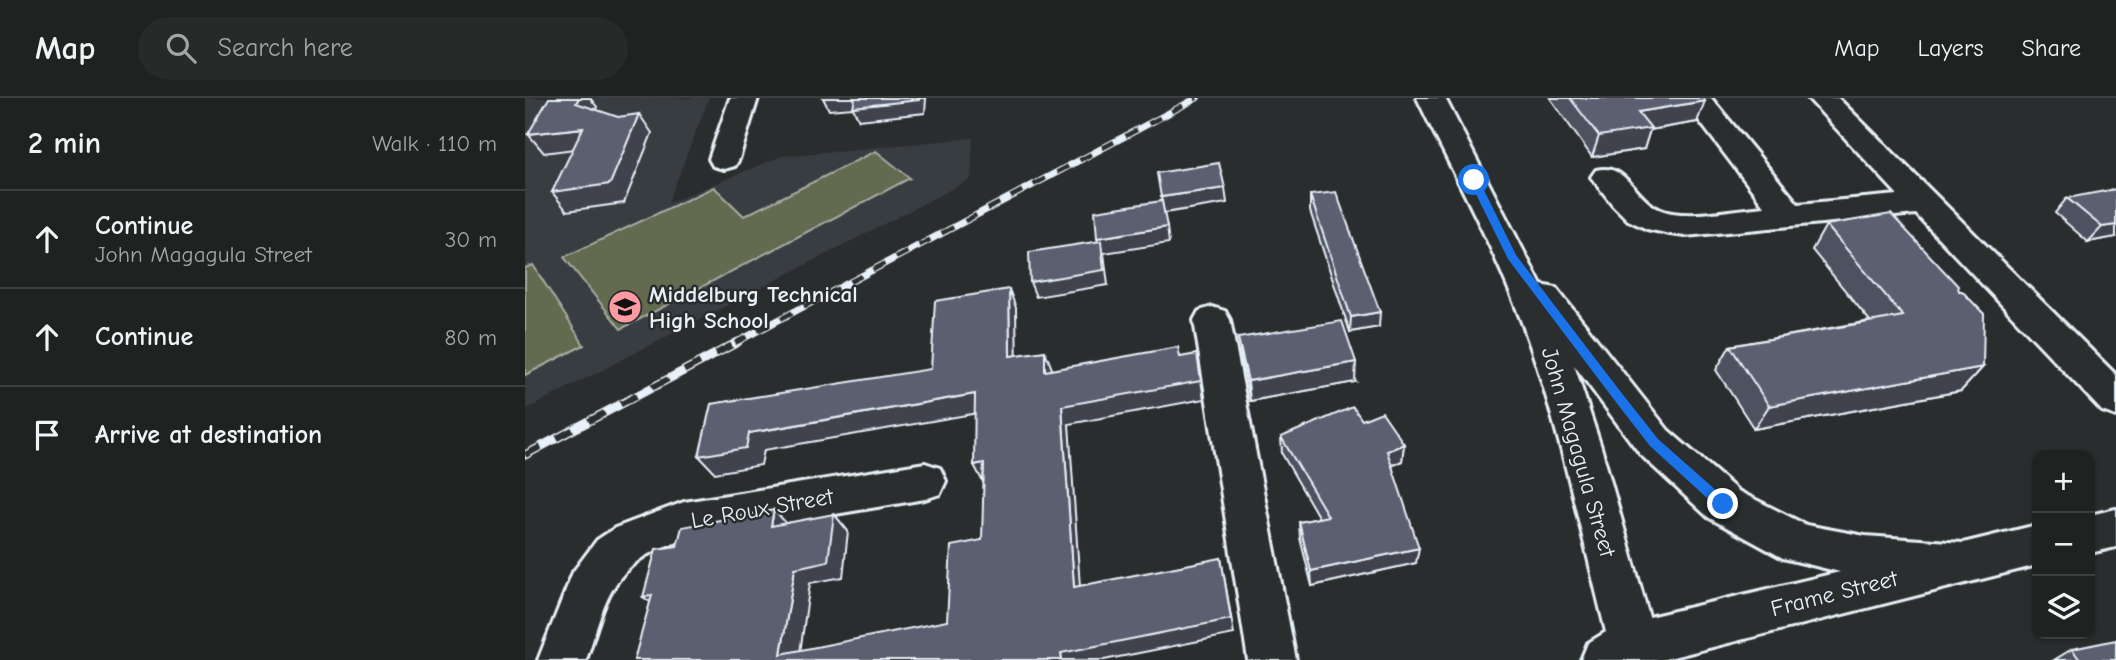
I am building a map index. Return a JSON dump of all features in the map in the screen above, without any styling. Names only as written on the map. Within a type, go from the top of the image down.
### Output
[{"type":"street","points":[[725,159],[744,98]]},
{"type":"street","name":"John Magagula Street","points":[[1431,98],[1511,257],[1548,343],[1581,447],[1624,655]]},
{"type":"street","points":[[1696,98],[1789,215]]},
{"type":"street","points":[[1822,98],[2116,400]]},
{"type":"street","points":[[1607,177],[1630,206],[1642,216],[1659,223],[1685,225],[1923,203]]},
{"type":"street","points":[[1511,257],[1654,442],[1723,504],[1799,544],[1865,556],[1961,562]]},
{"type":"street","points":[[1212,320],[1272,660]]},
{"type":"street","name":"Le Roux Street","points":[[562,660],[588,589],[607,557],[623,544],[650,530],[925,481]]},
{"type":"street","points":[[2095,533],[2116,528]]},
{"type":"street","name":"Frame Street","points":[[1624,655],[1961,562],[2032,546]]},
{"type":"shaded area","name":"Middelburg Technical High School","points":[[525,98],[709,98],[668,203],[782,156],[973,138],[971,179],[525,410]]},
{"type":"green space","points":[[876,151],[910,178],[621,329],[564,257],[714,187],[744,216]]},
{"type":"green space","points":[[533,265],[584,345],[525,375],[525,268]]},
{"type":"building","points":[[549,98],[579,98],[576,103],[618,117],[639,114],[610,184],[552,192],[583,128],[528,134]]},
{"type":"building","points":[[855,98],[920,98],[853,107]]},
{"type":"building","points":[[1570,98],[1703,98],[1705,101],[1638,112],[1651,128],[1599,136]]},
{"type":"building","points":[[1219,163],[1225,188],[1161,197],[1157,173]]},
{"type":"building","points":[[2116,189],[2116,225],[2102,227],[2067,198]]},
{"type":"building","points":[[1336,192],[1380,312],[1351,317],[1310,195]]},
{"type":"building","points":[[1162,201],[1167,227],[1097,238],[1095,211]]},
{"type":"building","points":[[1891,214],[1958,286],[1959,291],[1984,314],[1983,367],[1769,406],[1730,346],[1903,316],[1826,225]]},
{"type":"building","points":[[1101,241],[1104,270],[1030,282],[1029,252]]},
{"type":"building","points":[[1009,289],[1010,356],[1045,351],[1045,371],[1178,347],[1180,357],[1197,354],[1201,381],[1062,406],[1074,587],[1221,558],[1231,619],[1061,653],[1062,660],[634,660],[652,595],[643,597],[656,549],[677,546],[682,527],[774,510],[771,526],[834,514],[828,561],[795,568],[781,654],[947,621],[951,546],[982,540],[984,463],[974,465],[975,394],[749,433],[746,448],[699,456],[711,404],[931,369],[935,301]]},
{"type":"building","points":[[1342,321],[1356,362],[1248,381],[1238,338]]},
{"type":"building","points":[[1353,407],[1362,420],[1382,412],[1404,444],[1387,451],[1419,548],[1311,571],[1299,522],[1328,516],[1281,437]]},
{"type":"building","points":[[2116,640],[2116,660],[2080,660],[2072,649]]},
{"type":"railway","points":[[735,343],[1197,98]]},
{"type":"railway","points":[[525,455],[738,342]]},
{"type":"place","name":"Middelburg Technical High School","points":[[625,307]]},
{"type":"route","points":[[1474,180],[1511,257],[1616,394],[1654,442],[1723,504]]}]
